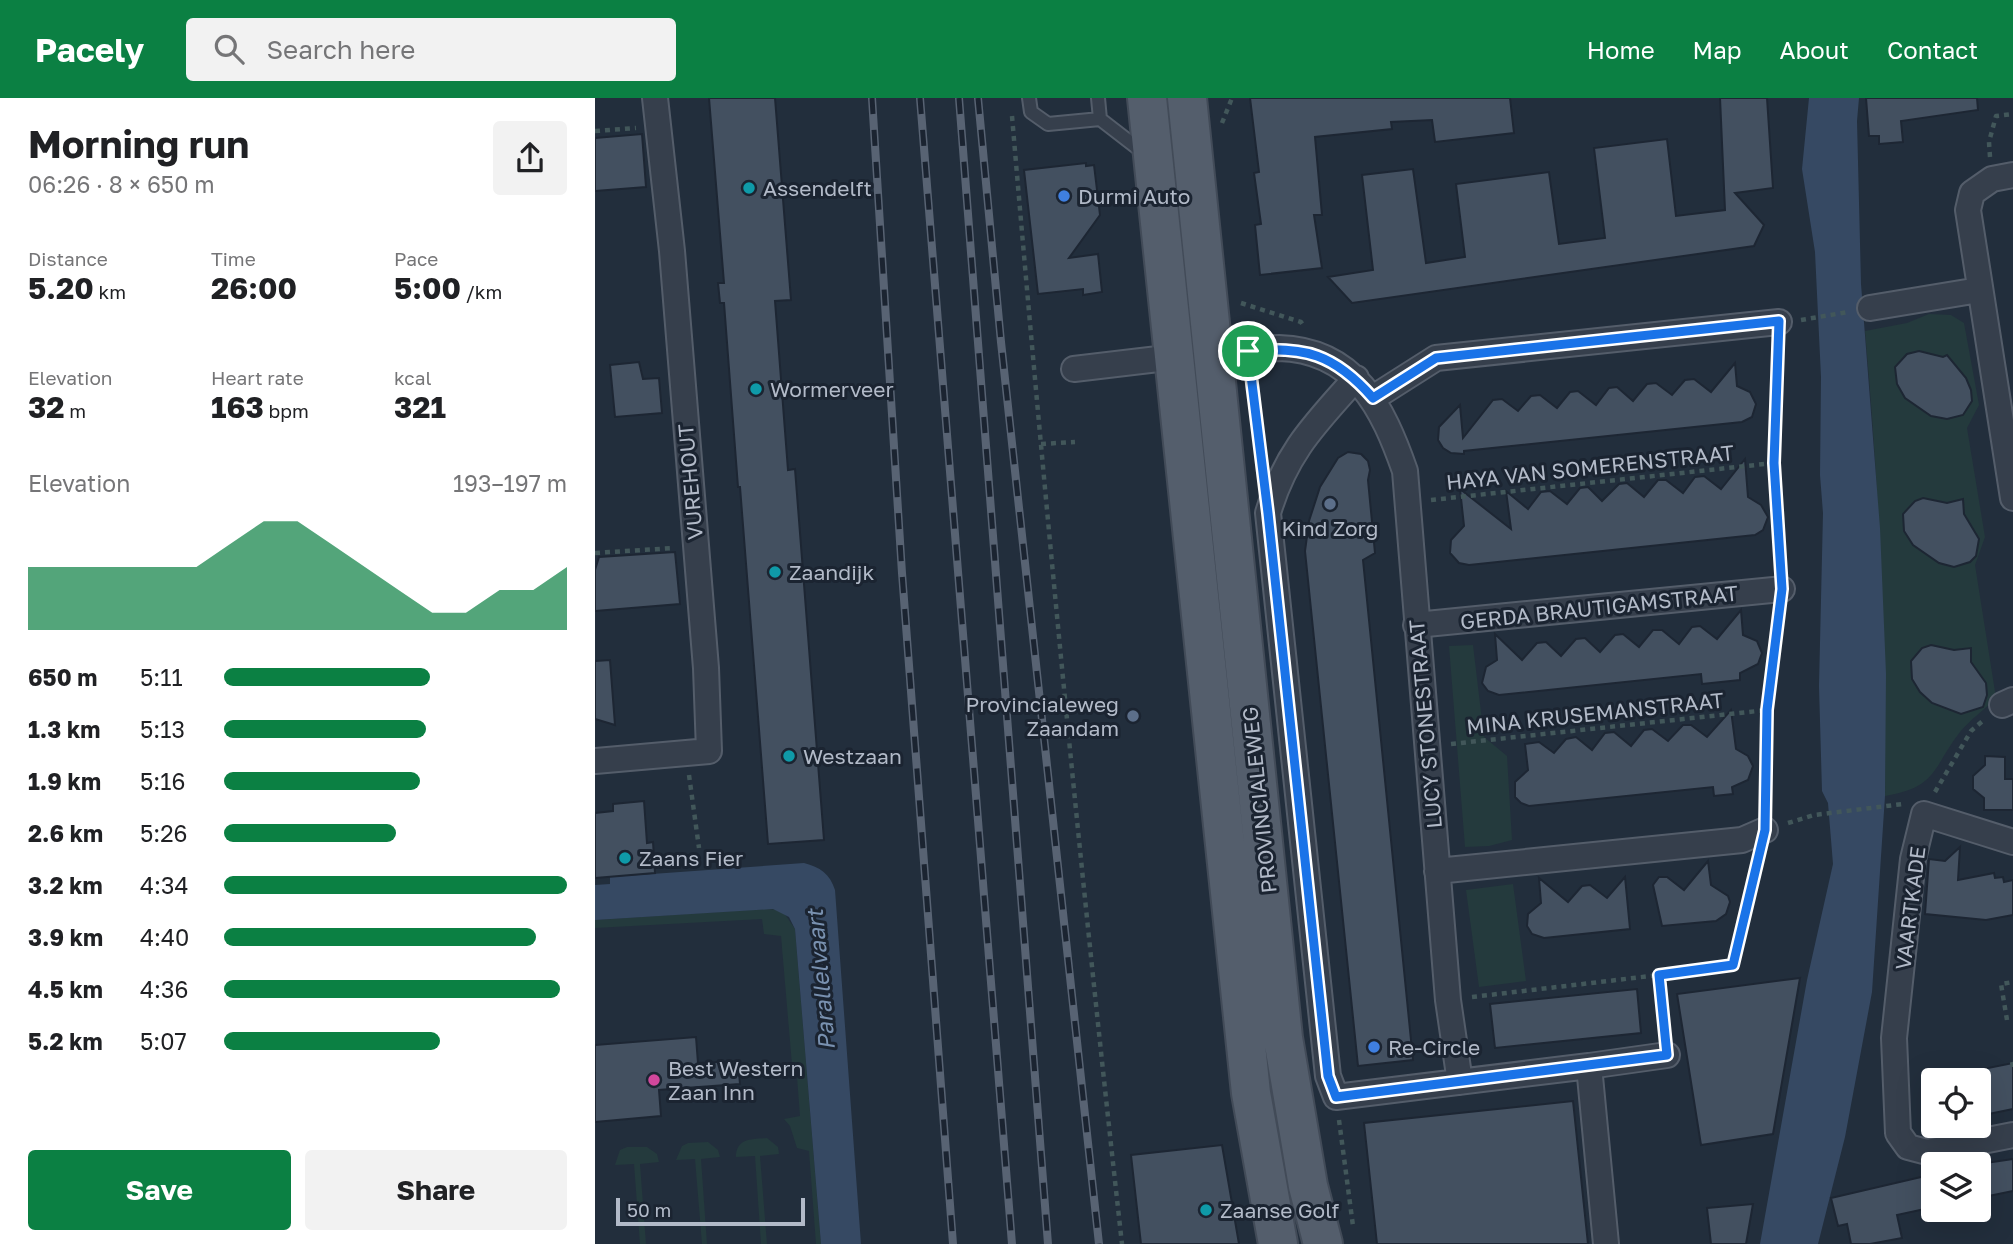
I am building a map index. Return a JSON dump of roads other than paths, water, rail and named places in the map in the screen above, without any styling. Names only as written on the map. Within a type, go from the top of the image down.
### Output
[{"type":"main road","name":"PROVINCIALEWEG","points":[[1147,98],[1251,1093],[1278,1244]]},
{"type":"main road","name":"PROVINCIALEWEG","points":[[1187,98],[1231,352],[1283,1038],[1308,1186],[1338,1237]]},
{"type":"main road","points":[[1175,357],[1231,352]]},
{"type":"street","name":"VUREHOUT","points":[[595,761],[709,751],[674,264],[655,98]]},
{"type":"street","points":[[2002,177],[1972,193],[1968,210],[2013,498]]},
{"type":"street","points":[[1870,308],[1979,290]]},
{"type":"street","points":[[1373,398],[1436,358],[1779,321]]},
{"type":"street","name":"LUCY STONESTRAAT","points":[[1231,352],[1289,349],[1324,356],[1356,379],[1373,398],[1389,426],[1405,471],[1448,1000],[1460,1082]]},
{"type":"street","points":[[1074,369],[1175,357]]},
{"type":"street","name":"PROVINCIALEWEG","points":[[1356,379],[1292,454],[1277,484],[1268,513],[1328,1076],[1336,1097],[1460,1082]]},
{"type":"street","name":"GERDA BRAUTIGAMSTRAAT","points":[[1416,625],[1782,589]]},
{"type":"street","name":"VAARTKADE","points":[[2013,842],[1914,809],[1913,859],[1895,1038],[1898,1133],[1908,1147],[1927,1152],[2013,1135]]},
{"type":"street","points":[[1437,871],[1742,840],[1765,830]]},
{"type":"street","points":[[1460,1082],[1667,1055]]},
{"type":"street","points":[[1589,1066],[1606,1244]]},
{"type":"lane","points":[[1029,98],[1031,112],[1048,124],[1100,119],[1153,161]]},
{"type":"lane","points":[[1098,98],[1100,119]]},
{"type":"water","points":[[1809,98],[1859,98],[1857,121],[1861,284],[1880,528],[1886,674],[1885,796],[1872,992],[1845,1137],[1818,1244],[1760,1244],[1807,980],[1833,864],[1828,803],[1822,791],[1819,686],[1823,513],[1820,475],[1821,377],[1815,252],[1802,169]]},
{"type":"water","name":"Parallelvaart","points":[[804,863],[824,872],[835,890],[861,1244],[821,1244],[795,929],[789,917],[773,909],[595,920],[595,885],[610,884],[610,877]]},
{"type":"railway","points":[[872,98],[902,573],[953,1244]]},
{"type":"railway","points":[[920,98],[1012,1244]]},
{"type":"railway","points":[[959,98],[1048,1244]]},
{"type":"railway","points":[[978,98],[1001,342],[1099,1244]]},
{"type":"place","name":"Assendelft","points":[[749,188]]},
{"type":"place","name":"Durmi Auto","points":[[1064,196]]},
{"type":"place","name":"Wormerveer","points":[[756,389]]},
{"type":"place","name":"Kind Zorg","points":[[1330,504]]},
{"type":"place","name":"Zaandijk","points":[[775,572]]},
{"type":"place","name":"Provincialeweg Zaandam","points":[[1133,716]]},
{"type":"place","name":"Westzaan","points":[[789,756]]},
{"type":"place","name":"Zaans Fier","points":[[625,858]]},
{"type":"place","name":"Re-Circle","points":[[1374,1047]]},
{"type":"place","name":"Best Western Zaan Inn","points":[[654,1080]]},
{"type":"place","name":"Zaanse Golf","points":[[1206,1210]]}]
